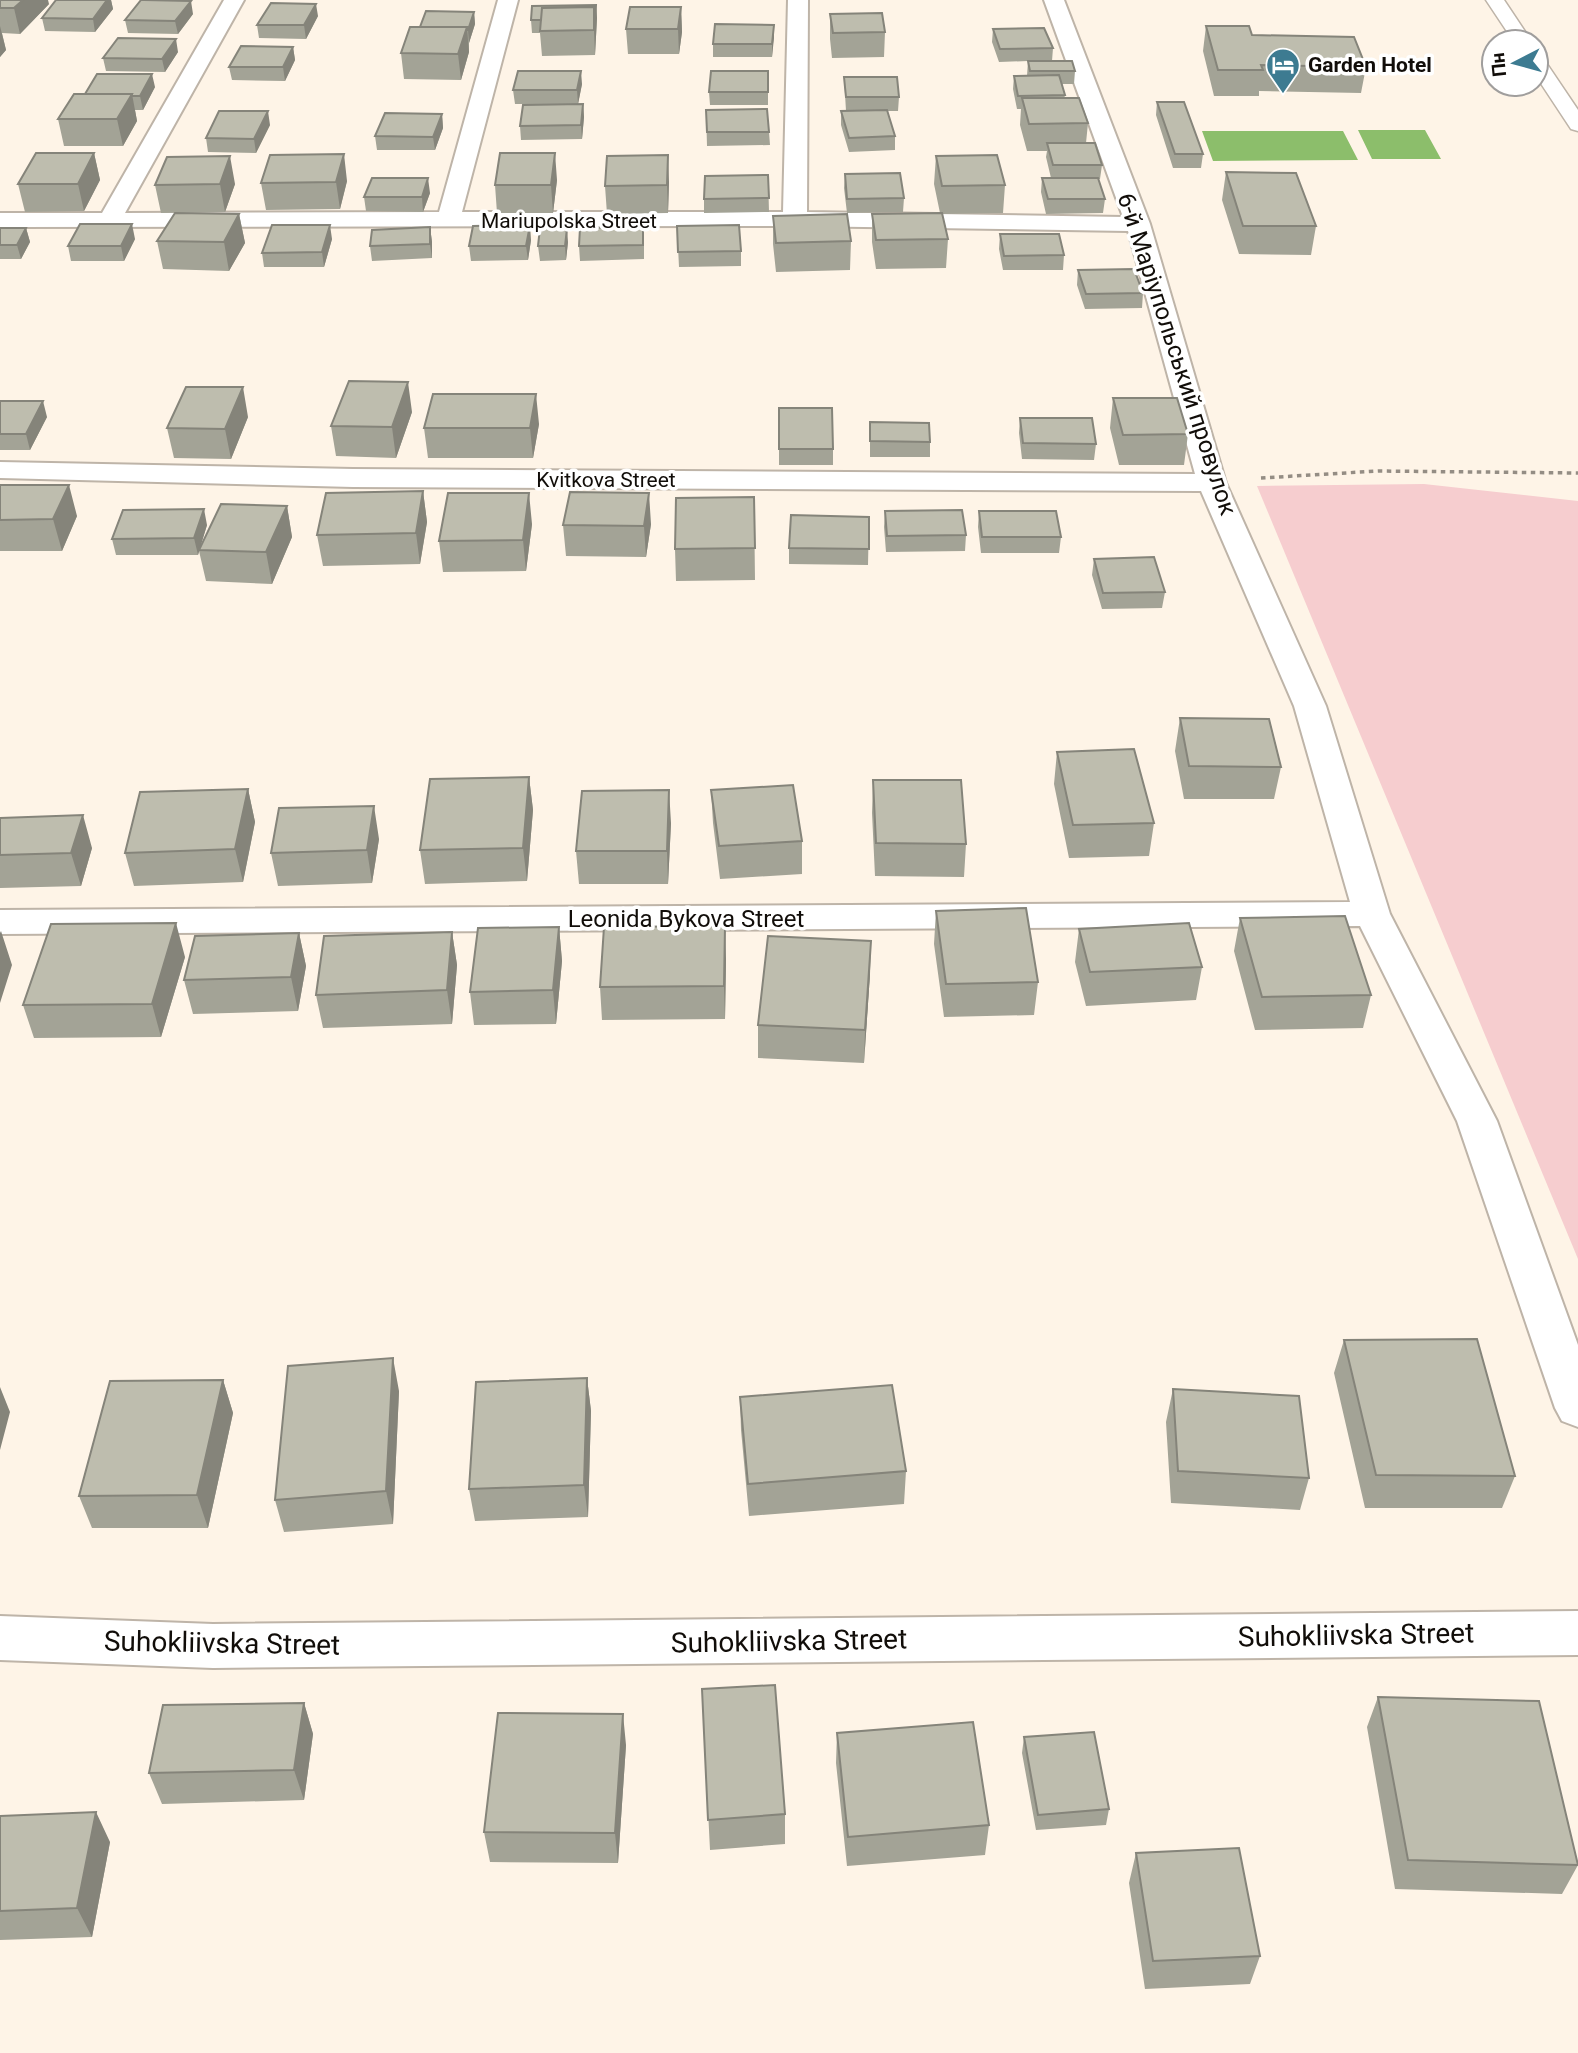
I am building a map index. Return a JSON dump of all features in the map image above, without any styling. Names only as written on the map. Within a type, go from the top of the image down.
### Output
[{"type":"street","points":[[109,221],[234,0]]},
{"type":"street","points":[[448,221],[508,0]]},
{"type":"street","points":[[795,219],[798,0]]},
{"type":"street","name":"6-й Маріупольський провулок","points":[[1054,0],[1138,224],[1212,483],[1310,706],[1372,914],[1477,1121],[1578,1408]]},
{"type":"street","name":"Mariupolska Street","points":[[0,220],[795,219],[1138,224]]},
{"type":"street","name":"Kvitkova Street","points":[[0,470],[353,478],[1212,483]]},
{"type":"street","name":"Leonida Bykova Street","points":[[0,922],[1372,914]]},
{"type":"street","name":"Suhokliivska Street","points":[[0,1638],[227,1646],[1578,1633]]},
{"type":"lane","points":[[1495,0],[1514,28]]},
{"type":"lane","points":[[1550,83],[1578,125]]},
{"type":"path","points":[[1212,483],[1378,471],[1578,472]]},
{"type":"shaded area","points":[[1358,130],[1425,130],[1441,159],[1372,159]]},
{"type":"shaded area","points":[[1202,131],[1343,131],[1358,160],[1213,161]]},
{"type":"shaded area","points":[[1424,484],[1578,501],[1578,1259],[1257,486]]},
{"type":"building","points":[[0,0],[23,0],[14,8],[0,8]]},
{"type":"building","points":[[56,0],[107,0],[93,19],[42,18]]},
{"type":"building","points":[[141,0],[191,1],[175,21],[125,20]]},
{"type":"building","points":[[271,3],[316,4],[304,25],[257,25]]},
{"type":"building","points":[[596,5],[595,19],[594,7],[542,8],[541,20],[531,20],[532,6]]},
{"type":"building","points":[[594,7],[594,30],[540,31],[542,8]]},
{"type":"building","points":[[630,7],[681,7],[678,29],[626,29]]},
{"type":"building","points":[[426,11],[474,12],[467,30],[467,27],[420,27]]},
{"type":"building","points":[[882,13],[885,32],[833,33],[830,14]]},
{"type":"building","points":[[715,24],[774,25],[772,44],[713,44]]},
{"type":"building","points":[[1206,26],[1249,26],[1252,35],[1354,37],[1366,67],[1261,65],[1263,70],[1218,70]]},
{"type":"building","points":[[410,27],[467,27],[458,54],[401,53]]},
{"type":"building","points":[[1044,28],[1053,48],[1000,49],[993,29]]},
{"type":"building","points":[[118,38],[176,39],[162,59],[103,58]]},
{"type":"building","points":[[241,46],[293,47],[283,67],[229,67]]},
{"type":"building","points":[[1028,61],[1072,61],[1075,71],[1030,71]]},
{"type":"building","points":[[518,71],[581,71],[577,90],[513,90]]},
{"type":"building","points":[[711,71],[768,71],[768,92],[709,92]]},
{"type":"building","points":[[97,74],[152,74],[140,96],[85,94]]},
{"type":"building","points":[[1059,75],[1065,95],[1018,96],[1014,76]]},
{"type":"building","points":[[844,77],[897,77],[899,97],[846,97]]},
{"type":"building","points":[[74,94],[132,94],[117,119],[58,119]]},
{"type":"building","points":[[1022,98],[1079,98],[1088,123],[1029,124]]},
{"type":"building","points":[[1157,102],[1184,102],[1203,154],[1175,154]]},
{"type":"building","points":[[583,104],[581,125],[520,126],[523,105]]},
{"type":"building","points":[[767,109],[769,132],[707,132],[706,110]]},
{"type":"building","points":[[887,110],[895,136],[849,138],[841,111]]},
{"type":"building","points":[[219,111],[268,111],[254,139],[206,138]]},
{"type":"building","points":[[385,113],[442,114],[433,137],[375,136]]},
{"type":"building","points":[[1047,143],[1095,143],[1102,165],[1053,165]]},
{"type":"building","points":[[36,153],[94,153],[78,184],[18,184]]},
{"type":"building","points":[[500,153],[555,153],[551,185],[495,185]]},
{"type":"building","points":[[344,154],[336,182],[261,183],[270,155]]},
{"type":"building","points":[[668,155],[667,185],[605,186],[607,156]]},
{"type":"building","points":[[997,155],[1005,185],[942,186],[936,156]]},
{"type":"building","points":[[230,156],[220,184],[155,185],[167,157]]},
{"type":"building","points":[[1226,172],[1296,173],[1316,226],[1243,226]]},
{"type":"building","points":[[900,173],[904,198],[847,199],[845,174]]},
{"type":"building","points":[[768,175],[769,198],[704,199],[705,176]]},
{"type":"building","points":[[372,178],[428,178],[422,197],[364,197]]},
{"type":"building","points":[[1042,178],[1098,178],[1105,199],[1048,199]]},
{"type":"building","points":[[175,213],[239,214],[224,242],[157,241]]},
{"type":"building","points":[[942,213],[948,239],[876,240],[872,214]]},
{"type":"building","points":[[847,214],[851,241],[776,243],[773,216]]},
{"type":"building","points":[[80,224],[132,224],[121,246],[68,246]]},
{"type":"building","points":[[272,225],[330,225],[322,252],[262,253]]},
{"type":"building","points":[[530,225],[526,246],[469,246],[473,226]]},
{"type":"building","points":[[739,225],[741,251],[678,252],[677,226]]},
{"type":"building","points":[[430,227],[430,244],[370,246],[372,230]]},
{"type":"building","points":[[643,227],[643,245],[579,246],[580,228]]},
{"type":"building","points":[[0,228],[26,228],[17,245],[0,245]]},
{"type":"building","points":[[540,228],[567,228],[565,246],[538,246]]},
{"type":"building","points":[[1000,234],[1059,234],[1064,255],[1004,256]]},
{"type":"building","points":[[1134,269],[1143,293],[1086,294],[1078,270]]},
{"type":"building","points":[[349,381],[408,382],[392,427],[331,426]]},
{"type":"building","points":[[186,387],[243,387],[225,429],[167,428]]},
{"type":"building","points":[[433,394],[536,394],[530,428],[424,428]]},
{"type":"building","points":[[1113,398],[1177,398],[1188,434],[1123,435]]},
{"type":"building","points":[[0,401],[43,401],[26,434],[0,434]]},
{"type":"building","points":[[779,408],[832,408],[833,449],[779,449]]},
{"type":"building","points":[[1020,418],[1092,418],[1096,444],[1023,443]]},
{"type":"building","points":[[870,422],[929,423],[930,442],[870,441]]},
{"type":"building","points":[[0,485],[69,485],[53,519],[0,520]]},
{"type":"building","points":[[423,491],[416,533],[317,535],[326,493]]},
{"type":"building","points":[[570,492],[649,493],[644,526],[563,525]]},
{"type":"building","points":[[448,493],[529,493],[523,540],[439,541]]},
{"type":"building","points":[[754,497],[755,548],[675,549],[676,498]]},
{"type":"building","points":[[221,504],[287,506],[266,552],[199,550]]},
{"type":"building","points":[[204,509],[194,538],[112,539],[123,510]]},
{"type":"building","points":[[962,510],[966,535],[887,536],[885,511]]},
{"type":"building","points":[[979,511],[1056,511],[1061,537],[982,537]]},
{"type":"building","points":[[791,515],[869,517],[869,549],[789,548]]},
{"type":"building","points":[[1154,557],[1165,592],[1103,593],[1094,559]]},
{"type":"building","points":[[1180,718],[1269,719],[1281,767],[1189,766]]},
{"type":"building","points":[[1134,749],[1154,823],[1073,825],[1057,752]]},
{"type":"building","points":[[529,777],[523,848],[420,850],[430,779]]},
{"type":"building","points":[[873,780],[961,780],[966,844],[876,843]]},
{"type":"building","points":[[793,785],[802,841],[719,846],[711,790]]},
{"type":"building","points":[[248,789],[235,849],[125,853],[140,792]]},
{"type":"building","points":[[669,790],[667,851],[576,851],[582,791]]},
{"type":"building","points":[[374,806],[367,850],[271,853],[279,808]]},
{"type":"building","points":[[83,815],[71,853],[0,855],[0,818]]},
{"type":"building","points":[[1026,908],[1038,982],[946,984],[936,911]]},
{"type":"building","points":[[1345,916],[1371,995],[1262,997],[1240,918]]},
{"type":"building","points":[[176,923],[152,1004],[23,1005],[51,924]]},
{"type":"building","points":[[1189,923],[1202,967],[1090,972],[1079,929]]},
{"type":"building","points":[[725,926],[724,986],[600,987],[604,927]]},
{"type":"building","points":[[559,927],[553,990],[470,992],[478,928]]},
{"type":"building","points":[[452,932],[447,990],[316,995],[324,936]]},
{"type":"building","points":[[299,933],[291,977],[184,980],[195,936]]},
{"type":"building","points":[[768,936],[871,941],[865,1030],[758,1025]]},
{"type":"building","points":[[1477,1339],[1515,1476],[1376,1475],[1344,1340]]},
{"type":"building","points":[[393,1358],[386,1491],[275,1500],[288,1366]]},
{"type":"building","points":[[587,1378],[584,1485],[469,1489],[476,1382]]},
{"type":"building","points":[[223,1380],[197,1495],[79,1496],[110,1381]]},
{"type":"building","points":[[892,1385],[906,1471],[748,1484],[740,1397]]},
{"type":"building","points":[[1173,1389],[1299,1396],[1309,1478],[1178,1471]]},
{"type":"building","points":[[775,1685],[785,1814],[708,1820],[702,1689]]},
{"type":"building","points":[[1378,1697],[1539,1701],[1578,1865],[1408,1860]]},
{"type":"building","points":[[304,1703],[294,1770],[149,1773],[163,1705]]},
{"type":"building","points":[[498,1713],[623,1714],[615,1833],[484,1832]]},
{"type":"building","points":[[973,1722],[989,1825],[848,1837],[837,1733]]},
{"type":"building","points":[[1094,1732],[1109,1809],[1038,1815],[1024,1737]]},
{"type":"building","points":[[96,1812],[77,1908],[0,1911],[0,1816]]},
{"type":"building","points":[[1239,1848],[1260,1956],[1153,1961],[1136,1853]]},
{"type":"place","name":"Garden Hotel","points":[[1283,95]]}]
